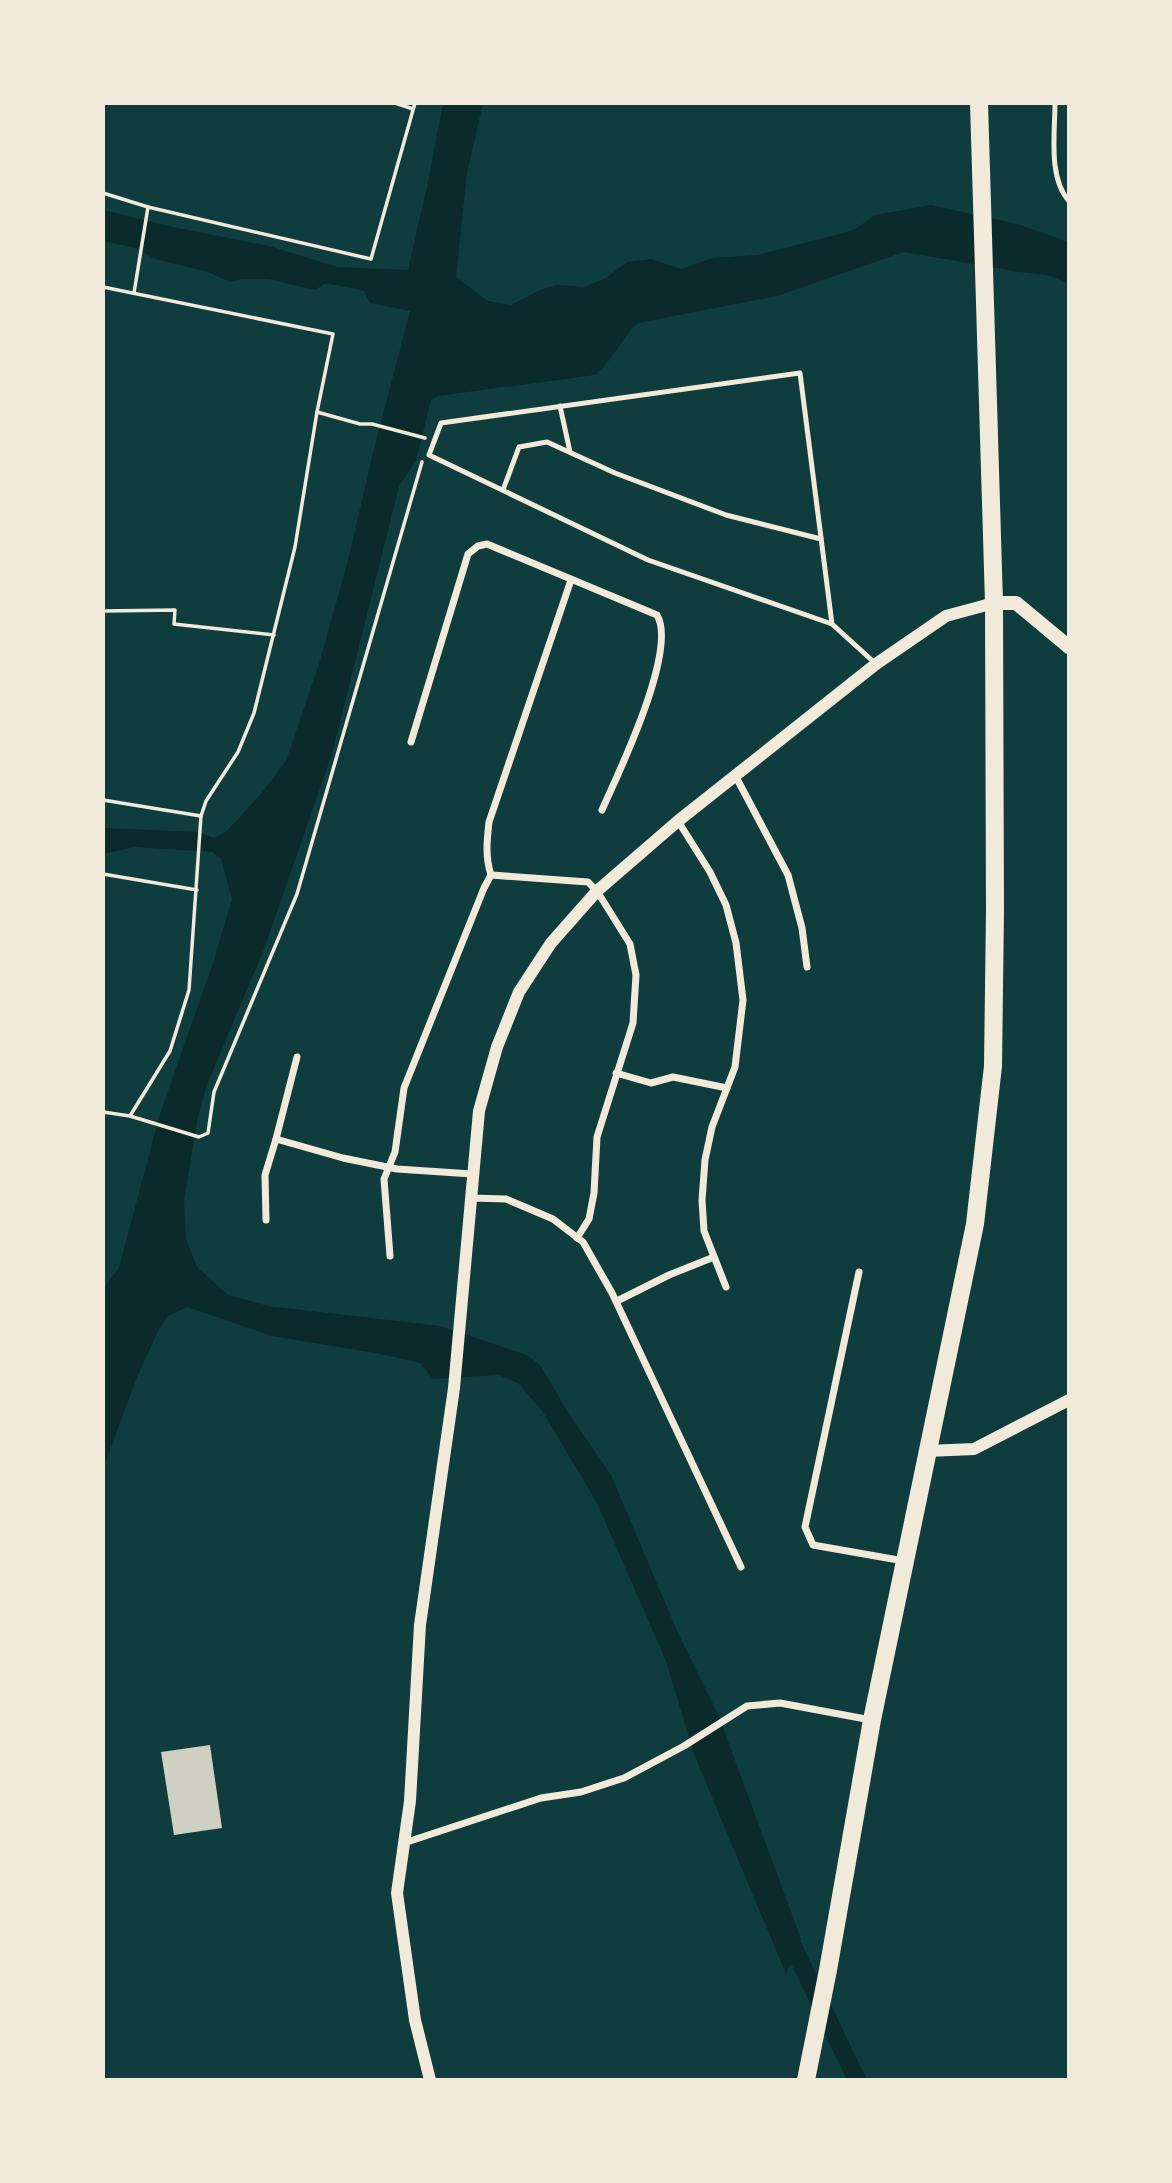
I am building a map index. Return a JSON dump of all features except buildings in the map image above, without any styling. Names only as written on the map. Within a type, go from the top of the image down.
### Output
[{"type":"main road","points":[[806,2080],[872,1720],[975,1224],[993,1066],[994,603],[979,103]]},
{"type":"main road","points":[[994,603],[1016,603],[1069,647]]},
{"type":"street","points":[[411,742],[468,554],[478,546],[487,544],[657,615],[661,623],[661,652],[646,702],[603,810]]},
{"type":"street","points":[[390,1256],[384,1179],[395,1152],[404,1088],[491,875],[487,847],[489,822],[571,580]]},
{"type":"street","points":[[430,2080],[415,2020],[397,1893],[410,1801],[420,1625],[454,1388],[479,1111],[496,1047],[519,992],[551,943],[597,891],[678,821],[876,664],[946,616],[994,603]]},
{"type":"street","points":[[736,777],[789,875],[802,928],[807,967]]},
{"type":"street","points":[[678,821],[710,872],[726,905],[736,943],[743,1000],[734,1068],[712,1127],[705,1160],[702,1200],[704,1231],[726,1287]]},
{"type":"street","points":[[491,875],[588,882],[597,891],[630,944],[636,975],[633,1023],[597,1137],[594,1193],[589,1219],[577,1238]]},
{"type":"street","points":[[266,1220],[265,1175],[297,1057]]},
{"type":"street","points":[[616,1073],[651,1083],[673,1077],[727,1088]]},
{"type":"street","points":[[276,1139],[343,1158],[389,1167],[472,1174]]},
{"type":"street","points":[[470,1198],[506,1199],[553,1219],[583,1242],[617,1301],[741,1567]]},
{"type":"street","points":[[617,1301],[669,1275],[714,1257]]},
{"type":"street","points":[[859,1272],[806,1527],[813,1545],[904,1561]]},
{"type":"street","points":[[927,1451],[974,1449],[1069,1400]]},
{"type":"street","points":[[404,1843],[541,1798],[581,1792],[624,1778],[684,1746],[747,1706],[780,1703],[872,1720]]},
{"type":"lane","points":[[1055,103],[1056,179],[1061,192],[1069,201]]},
{"type":"lane","points":[[832,624],[800,373],[441,423],[429,455],[648,559],[832,624],[876,664]]},
{"type":"lane","points":[[559,406],[570,452]]},
{"type":"lane","points":[[503,490],[519,447],[547,442],[615,473],[726,515],[821,539]]},
{"type":"path","points":[[395,103],[413,109]]},
{"type":"path","points":[[103,193],[371,259],[415,103]]},
{"type":"path","points":[[134,293],[148,206]]},
{"type":"path","points":[[103,287],[333,334],[295,547],[254,713],[238,752],[206,801],[201,816],[189,990],[170,1051],[130,1116]]},
{"type":"path","points":[[317,412],[423,438]]},
{"type":"path","points":[[103,1112],[130,1116],[199,1137],[208,1133],[214,1092],[298,894],[403,521],[426,450],[434,439]]},
{"type":"path","points":[[103,611],[175,611],[174,624],[274,635]]},
{"type":"path","points":[[103,800],[201,816]]},
{"type":"path","points":[[103,874],[197,890]]},
{"type":"water","points":[[443,103],[483,103],[467,173],[456,277],[488,301],[511,305],[556,285],[584,287],[606,278],[627,262],[651,259],[681,269],[713,258],[758,255],[854,230],[875,215],[931,205],[1017,224],[1069,242],[1069,284],[1048,275],[904,252],[777,296],[638,323],[595,375],[438,396],[431,400],[416,461],[399,486],[332,754],[264,949],[206,1087],[197,1121],[184,1202],[186,1239],[197,1267],[228,1295],[268,1306],[440,1326],[527,1355],[540,1365],[611,1475],[678,1633],[718,1714],[801,1939],[786,1974],[694,1754],[666,1661],[597,1503],[543,1412],[518,1383],[499,1375],[433,1379],[420,1363],[272,1336],[187,1307],[168,1316],[159,1329],[137,1377],[103,1469],[103,1289],[119,1268],[159,1117],[214,960],[232,899],[221,859],[213,852],[135,847],[103,854],[103,828],[198,832],[214,838],[226,832],[286,761],[319,664],[347,564],[410,311],[370,303],[364,291],[326,283],[315,290],[269,279],[230,282],[208,272],[155,259],[136,248],[103,241],[103,210],[269,246],[338,267],[408,270]]},
{"type":"waterway","points":[[786,1932],[857,2080]]}]
